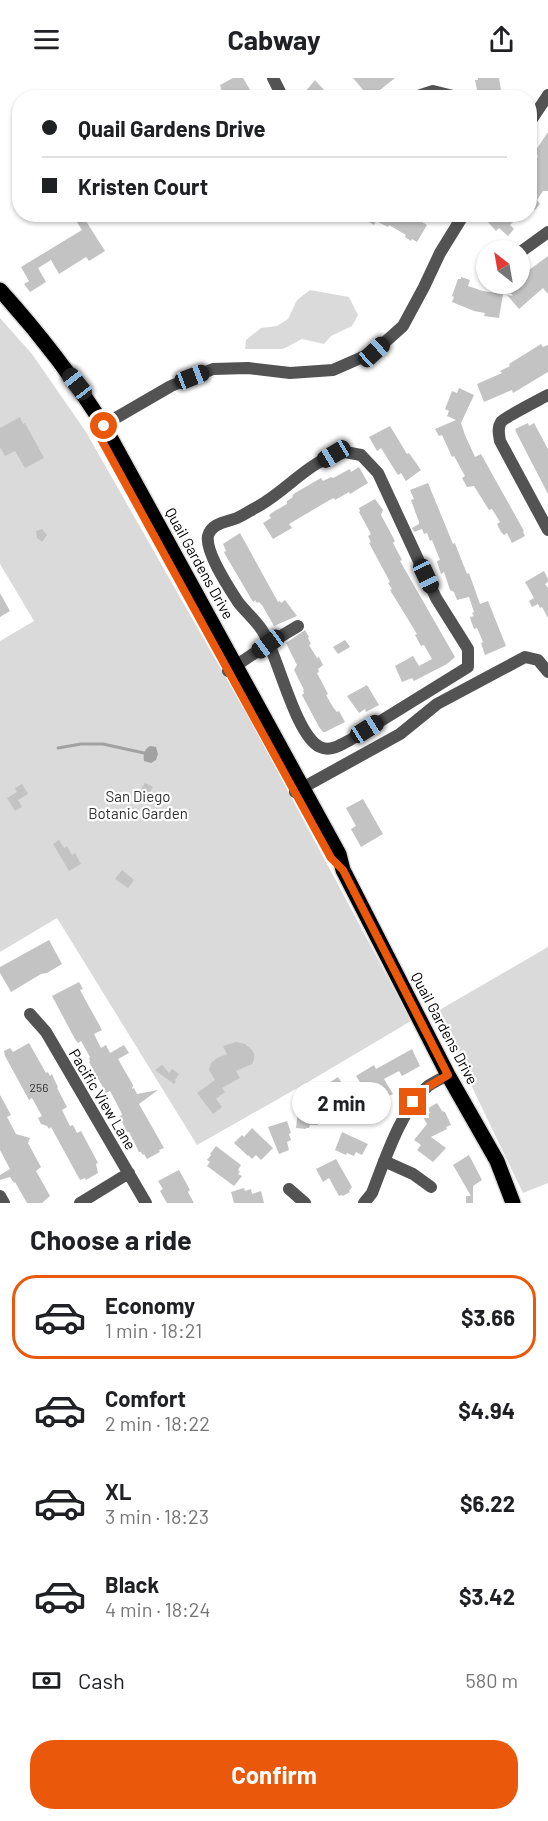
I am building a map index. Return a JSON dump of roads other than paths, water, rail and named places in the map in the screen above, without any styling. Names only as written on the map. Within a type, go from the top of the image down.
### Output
[{"type":"main road","name":"Quail Gardens Drive","points":[[0,290],[77,384],[299,790],[339,854],[343,870],[448,1075],[497,1161],[513,1203]]},
{"type":"main road","name":"Quail Gardens Drive","points":[[0,305],[100,428]]},
{"type":"street","points":[[537,112],[548,95]]},
{"type":"street","points":[[100,428],[171,386],[213,369],[248,368],[290,373],[333,370],[374,352],[402,326],[456,222]]},
{"type":"street","points":[[530,245],[548,232]]},
{"type":"street","points":[[548,395],[506,417],[498,429],[500,441],[548,530]]},
{"type":"street","points":[[345,452],[361,455],[378,473],[436,598],[468,649],[468,667],[350,740],[332,749],[321,748],[310,740],[293,707],[268,644],[262,630],[239,602],[221,573],[208,545],[211,528],[268,501],[299,474],[334,454],[345,452]]},
{"type":"street","points":[[232,669],[298,626]]},
{"type":"street","points":[[299,790],[400,734],[437,704],[525,657],[538,660],[548,672]]},
{"type":"street","name":"Pacific View Lane","points":[[30,1014],[46,1032],[146,1203]]},
{"type":"street","points":[[364,1203],[372,1193],[384,1161],[413,1102],[429,1086],[448,1075]]},
{"type":"street","points":[[384,1161],[413,1174],[431,1187]]},
{"type":"street","points":[[80,1203],[129,1173]]},
{"type":"street","points":[[289,1189],[304,1203]]},
{"type":"street","points":[[0,1196],[4,1203]]},
{"type":"waterway","points":[[58,748],[81,744],[103,744],[144,753]]},
{"type":"park label","name":"San Diego Botanic Garden","points":[[138,804]]}]
